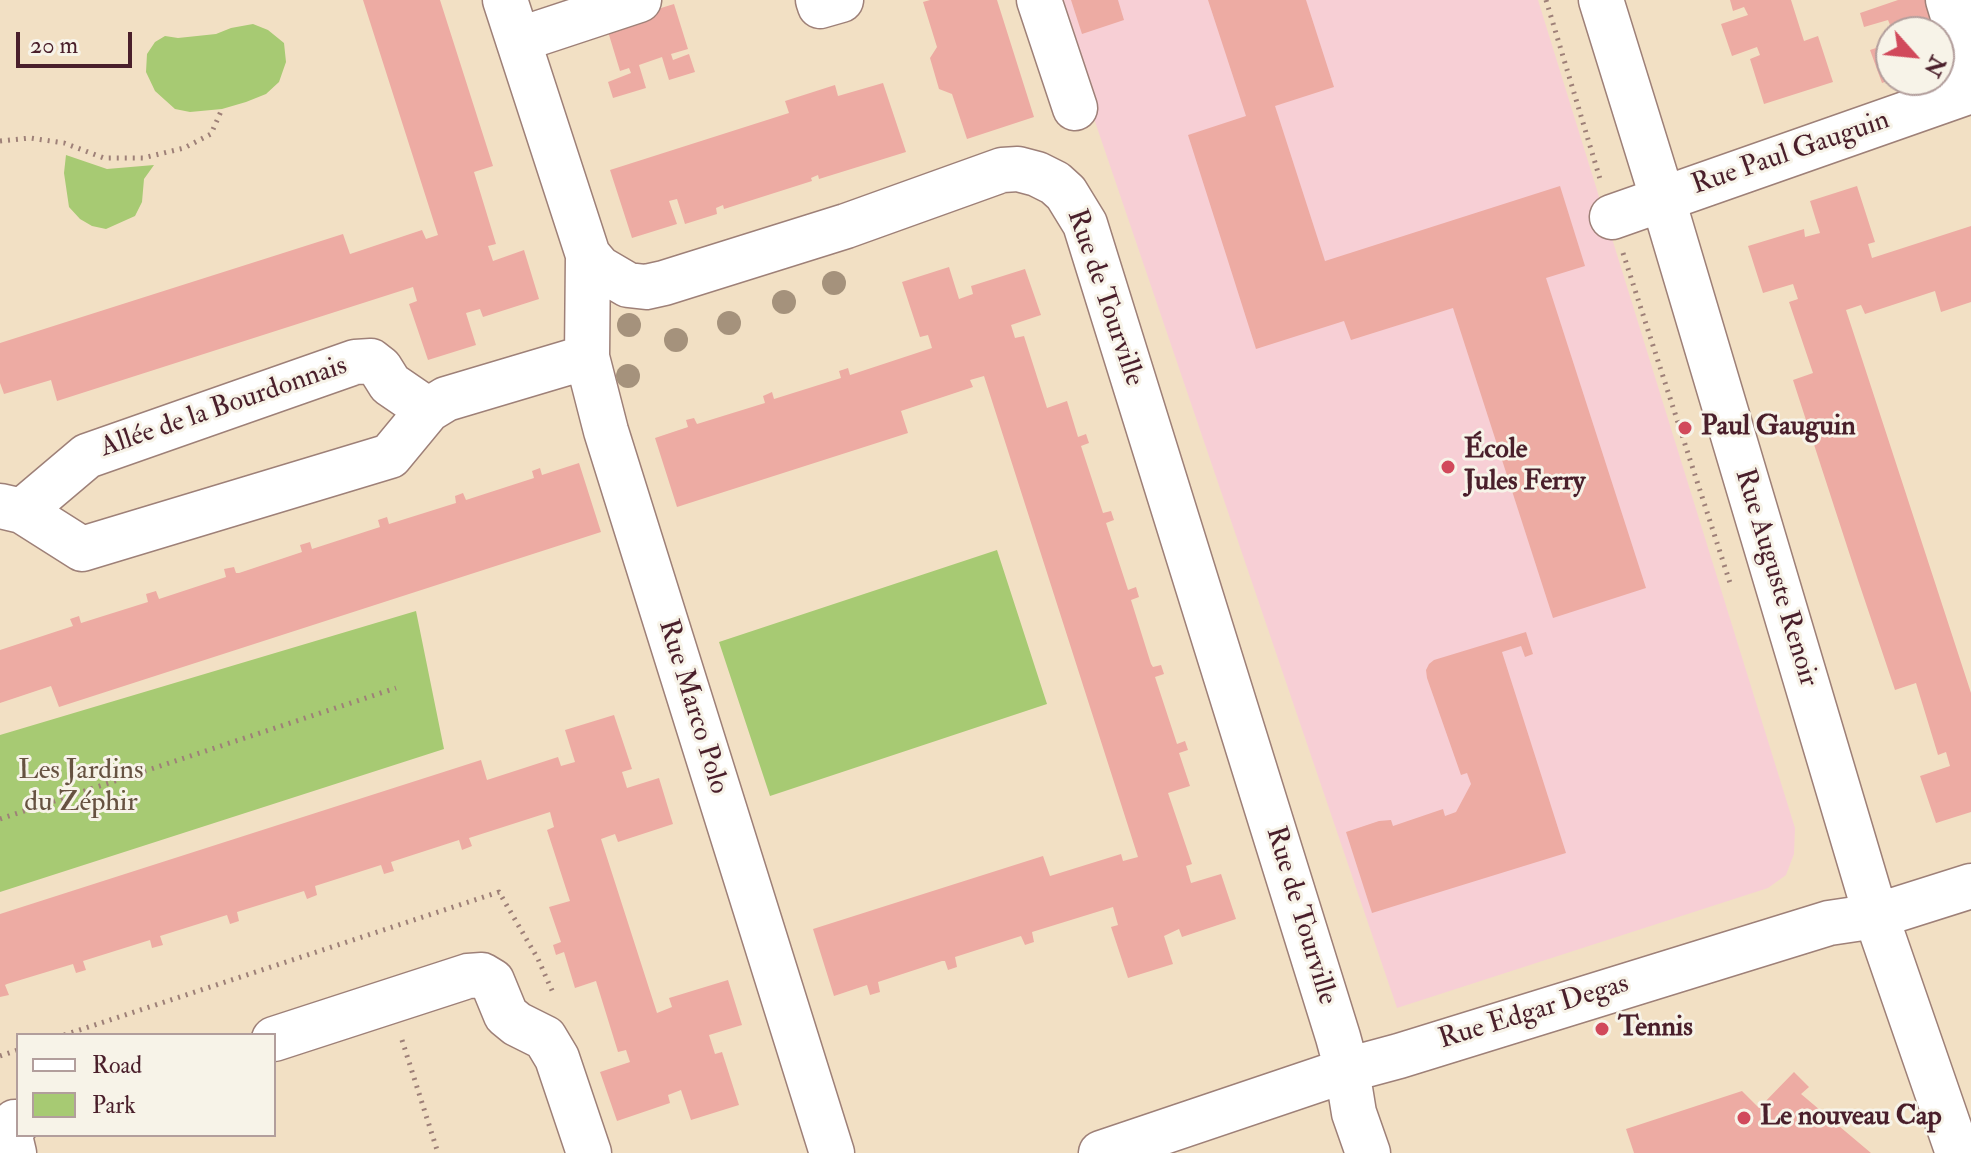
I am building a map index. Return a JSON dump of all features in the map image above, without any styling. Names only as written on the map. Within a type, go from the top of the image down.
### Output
[{"type":"street","points":[[588,255],[512,20],[639,0]]},
{"type":"street","points":[[818,0],[820,6],[841,0]]},
{"type":"street","points":[[1039,0],[1075,108]]},
{"type":"street","name":"Rue Auguste Renoir","points":[[1601,0],[1876,916],[1960,1141]]},
{"type":"street","points":[[1948,0],[1971,76]]},
{"type":"street","name":"Rue Paul Gauguin","points":[[1612,217],[1971,91]]},
{"type":"street","name":"Rue de Tourville","points":[[588,255],[599,268],[614,278],[628,285],[646,287],[846,226],[1002,170],[1018,169],[1037,174],[1066,193],[1085,224],[1347,1070],[1354,1113],[1368,1153]]},
{"type":"street","name":"Rue Marco Polo","points":[[588,255],[587,357],[606,431],[832,1153]]},
{"type":"street","name":"Allée de la Bourdonnais","points":[[428,410],[390,384],[380,368],[371,361],[355,362],[87,456],[11,508],[82,549],[390,456],[428,410],[446,399],[587,357]]},
{"type":"street","name":"Rue Edgar Degas","points":[[1101,1153],[1347,1070],[1829,923],[1876,916],[1971,886]]},
{"type":"street","points":[[276,1038],[468,976],[482,975],[492,981],[506,1015],[545,1038],[557,1058],[589,1153]]},
{"type":"street","points":[[14,1153],[9,1132],[16,1122]]},
{"type":"path","points":[[1546,0],[1612,217],[1732,589]]},
{"type":"path","points":[[0,141],[30,138],[64,143],[104,158],[143,158],[184,148],[211,134],[222,109]]},
{"type":"path","points":[[0,819],[396,688]]},
{"type":"path","points":[[390,1001],[438,1153]]},
{"type":"shaded area","name":"École Jules Ferry","points":[[1056,0],[1538,0],[1795,828],[1794,854],[1786,875],[1768,888],[1397,1008]]},
{"type":"green space","points":[[253,24],[268,30],[284,43],[286,62],[279,82],[266,94],[222,109],[190,112],[175,109],[155,91],[146,72],[147,54],[155,42],[165,36],[178,38],[216,34]]},
{"type":"green space","points":[[66,155],[107,169],[154,165],[144,179],[142,202],[135,216],[106,229],[80,219],[69,207],[64,173]]},
{"type":"green space","points":[[997,550],[1047,704],[770,796],[719,642]]},
{"type":"green space","name":"Les Jardins du Zéphir","points":[[416,611],[444,749],[0,892],[0,735]]},
{"type":"building","points":[[363,0],[440,0],[493,166],[474,172],[496,244],[488,246],[493,261],[524,250],[539,299],[483,317],[480,309],[466,313],[476,345],[428,360],[409,304],[417,301],[413,287],[57,401],[51,380],[4,394],[0,383],[0,343],[343,234],[350,254],[422,230],[426,239],[438,235]]},
{"type":"building","points":[[997,0],[1034,117],[967,139],[952,94],[939,89],[930,58],[937,47],[923,2]]},
{"type":"building","points":[[1071,0],[1118,0],[1124,20],[1082,34]]},
{"type":"building","points":[[1208,0],[1306,0],[1334,87],[1275,106],[1325,261],[1560,186],[1585,266],[1546,278],[1646,588],[1553,618],[1453,308],[1351,340],[1344,321],[1256,349],[1188,135],[1246,116]]},
{"type":"building","points":[[1730,0],[1791,0],[1804,41],[1818,36],[1833,82],[1764,104],[1750,59],[1760,55],[1757,47],[1732,56],[1721,24],[1748,15],[1744,7],[1733,11]]},
{"type":"building","points":[[1898,0],[1932,0],[1937,16],[1875,16],[1875,24],[1864,27],[1860,13]]},
{"type":"building","points":[[674,4],[688,49],[671,54],[673,60],[689,54],[695,72],[669,80],[662,57],[639,65],[646,88],[613,98],[608,82],[631,73],[629,68],[620,71],[606,25]]},
{"type":"building","points":[[883,83],[906,152],[819,179],[818,175],[811,178],[812,181],[724,209],[723,205],[716,208],[717,214],[685,224],[677,199],[669,201],[677,224],[632,238],[610,170],[789,113],[785,101],[835,85],[838,96]]},
{"type":"building","points":[[1857,186],[1875,242],[1868,244],[1872,258],[1971,226],[1971,302],[1941,312],[1935,291],[1865,314],[1861,305],[1846,310],[1971,693],[1971,812],[1936,823],[1920,776],[1950,766],[1946,752],[1938,755],[1916,683],[1895,690],[1858,580],[1793,380],[1813,373],[1789,302],[1798,299],[1793,284],[1763,293],[1748,246],[1804,229],[1805,237],[1820,233],[1810,201]]},
{"type":"building","points":[[949,267],[959,299],[973,294],[971,286],[1025,269],[1041,315],[1011,325],[1015,338],[1024,336],[1047,408],[1067,401],[1078,437],[1086,434],[1089,443],[1081,446],[1103,513],[1111,511],[1114,520],[1106,523],[1128,590],[1136,587],[1139,597],[1131,600],[1151,664],[1153,667],[1161,665],[1164,674],[1155,677],[1177,744],[1185,741],[1188,750],[1179,753],[1190,786],[1168,793],[1192,864],[1186,866],[1191,883],[1221,874],[1236,919],[1182,937],[1179,929],[1164,936],[1173,964],[1128,978],[1111,927],[1118,925],[1113,907],[1032,932],[1034,942],[1025,945],[1021,936],[955,957],[957,967],[948,970],[945,961],[942,961],[878,982],[880,992],[870,995],[867,985],[834,996],[813,929],[1043,856],[1050,876],[1121,854],[1123,861],[1138,857],[984,376],[970,380],[973,387],[901,411],[908,433],[677,507],[655,438],[688,427],[686,420],[694,418],[697,424],[765,403],[763,396],[772,392],[774,399],[841,378],[839,371],[848,368],[850,375],[932,348],[928,335],[920,337],[902,282]]},
{"type":"building","points":[[579,463],[601,532],[59,707],[51,686],[0,703],[0,650],[73,626],[70,619],[79,616],[81,623],[148,602],[146,594],[156,591],[159,599],[226,577],[224,569],[234,567],[239,573],[302,552],[300,545],[310,542],[312,549],[380,527],[378,520],[387,517],[389,524],[456,503],[455,496],[463,493],[466,500],[534,478],[532,471],[540,468],[542,475]]},
{"type":"building","points":[[1526,632],[1533,654],[1525,657],[1521,646],[1502,652],[1566,853],[1372,913],[1346,832],[1379,821],[1391,820],[1393,826],[1443,809],[1445,816],[1456,812],[1471,784],[1467,773],[1461,775],[1427,678],[1429,664]]},
{"type":"building","points":[[614,715],[632,769],[622,772],[627,788],[659,778],[673,824],[618,842],[615,834],[601,839],[657,1013],[672,1007],[669,998],[728,980],[742,1025],[709,1035],[715,1054],[722,1052],[739,1105],[691,1120],[681,1090],[668,1095],[670,1103],[617,1121],[600,1072],[630,1062],[626,1050],[618,1052],[596,981],[575,988],[564,952],[556,955],[553,945],[561,942],[549,907],[570,901],[547,830],[554,827],[550,812],[469,838],[472,846],[462,850],[459,840],[391,862],[394,871],[384,874],[381,865],[315,886],[317,895],[307,899],[304,891],[237,912],[239,921],[230,924],[227,915],[160,936],[163,945],[152,948],[150,940],[83,961],[86,970],[76,973],[73,964],[7,984],[9,995],[0,997],[0,914],[481,760],[487,780],[558,757],[561,766],[575,762],[565,730]]},
{"type":"building","name":"Le nouveau Cap","points":[[1794,1072],[1809,1087],[1801,1094],[1871,1153],[1634,1153],[1626,1129],[1742,1091],[1759,1108]]},
{"type":"place","name":"Paul Gauguin","points":[[1685,428]]},
{"type":"place","name":"École Jules Ferry","points":[[1448,467]]},
{"type":"place","name":"Tennis","points":[[1602,1029]]},
{"type":"place","name":"Le nouveau Cap","points":[[1744,1118]]}]
